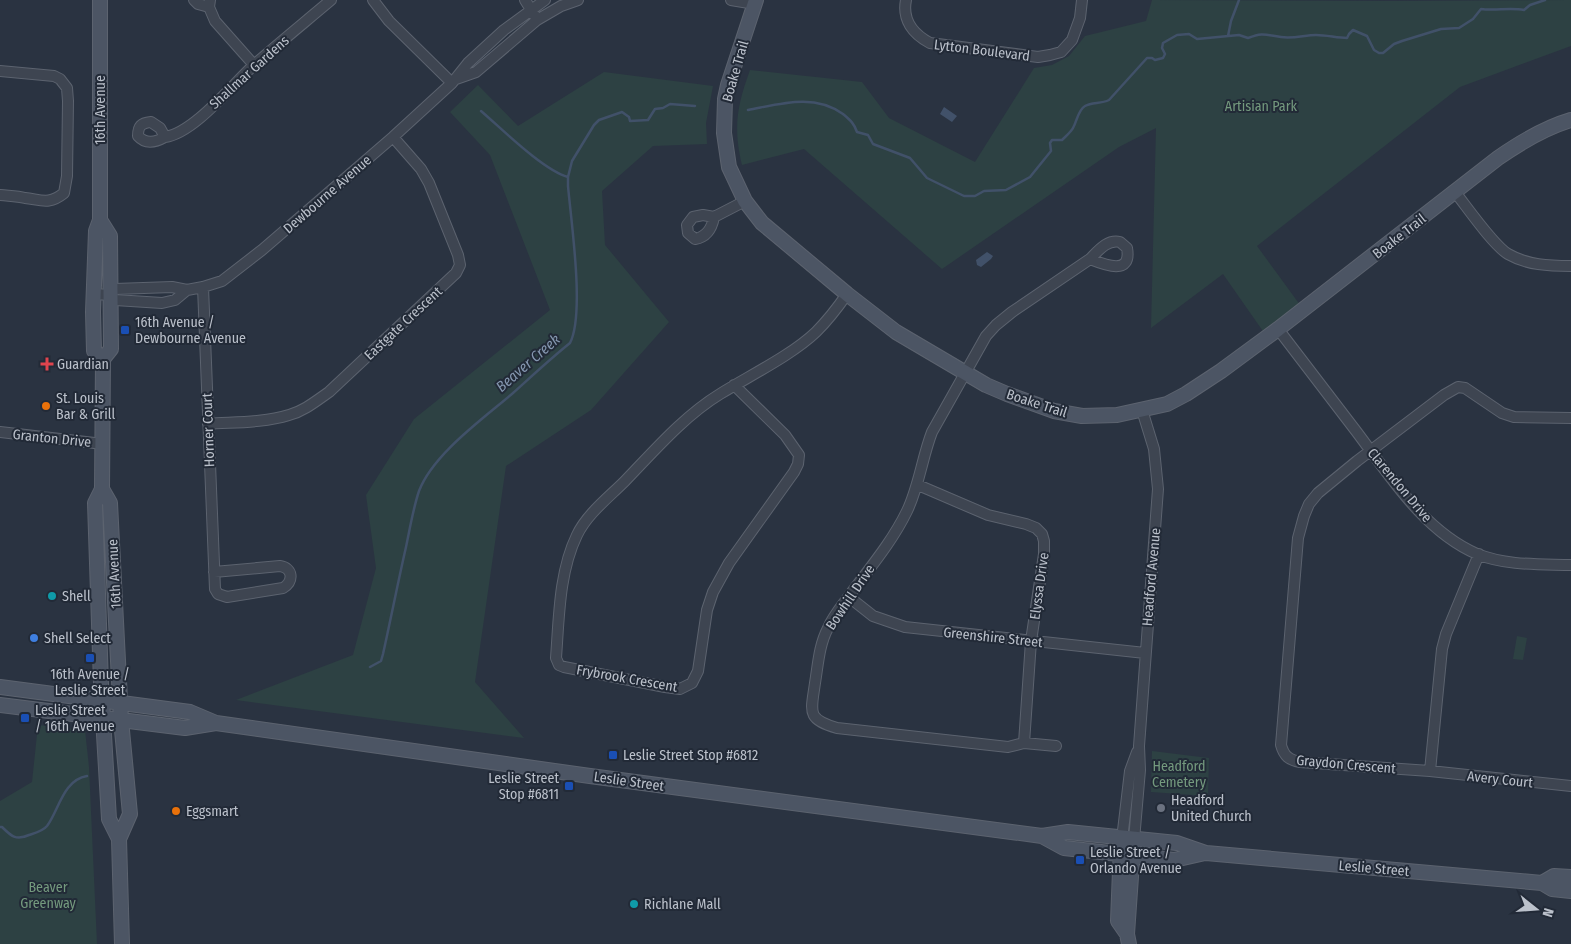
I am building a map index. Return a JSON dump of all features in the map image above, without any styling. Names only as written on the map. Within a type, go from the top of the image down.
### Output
[{"type":"main road","name":"16th Avenue","points":[[100,0],[100,220],[96,231],[94,351],[103,359]]},
{"type":"main road","name":"Boake Trail","points":[[754,1],[728,85],[724,133],[729,167],[745,201],[762,223],[846,294],[896,332],[1007,394],[1054,411],[1082,416],[1117,415],[1142,410],[1166,404],[1186,394],[1221,371],[1278,328],[1498,158],[1526,139],[1571,120]]},
{"type":"main road","name":"16th Avenue","points":[[100,220],[110,236],[111,349],[103,359],[102,489],[95,502],[102,701],[109,819],[119,839],[122,944]]},
{"type":"main road","name":"16th Avenue","points":[[102,489],[110,503],[121,720],[130,814],[119,839]]},
{"type":"main road","name":"Leslie Street","points":[[0,687],[190,712],[216,723],[590,776],[1042,836],[1068,832],[1177,843],[1206,853],[1542,883],[1552,889],[1571,891]]},
{"type":"main road","name":"Leslie Street","points":[[0,705],[185,728],[216,723]]},
{"type":"main road","name":"Leslie Street","points":[[1042,836],[1064,848],[1174,860],[1206,853]]},
{"type":"main road","points":[[1128,839],[1118,921],[1128,939]]},
{"type":"main road","name":"Leslie Street","points":[[1542,883],[1554,876],[1571,877]]},
{"type":"street","points":[[194,0],[198,4],[209,3],[215,21],[254,65]]},
{"type":"street","name":"Shallmar Gardens","points":[[165,137],[174,136],[182,132],[195,122],[254,65],[331,0]]},
{"type":"street","points":[[373,0],[389,21],[454,81]]},
{"type":"street","points":[[525,0],[537,20]]},
{"type":"street","name":"Dewbourne Avenue","points":[[110,295],[115,289],[172,287],[187,290],[222,281],[245,264],[393,137],[454,81],[468,63],[497,36],[545,0]]},
{"type":"street","name":"Dewbourne Avenue","points":[[454,81],[476,72],[537,20],[561,6],[578,0]]},
{"type":"street","points":[[731,0],[754,1]]},
{"type":"street","name":"Lytton Boulevard","points":[[906,0],[905,15],[911,29],[930,44],[1038,57],[1061,52],[1072,40],[1080,18],[1082,0]]},
{"type":"street","points":[[0,71],[54,76],[60,79],[67,88],[68,101],[67,176],[64,193],[56,199],[38,202],[26,198],[0,195]]},
{"type":"street","name":"Eastgate Crescent","points":[[208,424],[272,419],[290,415],[309,406],[329,392],[456,273],[460,265],[458,255],[429,183],[421,170],[393,137]]},
{"type":"street","points":[[1455,192],[1506,252],[1520,260],[1539,265],[1571,266]]},
{"type":"street","points":[[714,217],[745,201]]},
{"type":"street","name":"Bowhill Drive","points":[[1056,746],[1024,743],[1008,747],[838,728],[824,724],[816,719],[811,709],[821,645],[827,629],[834,615],[894,534],[906,512],[918,485],[926,447],[932,432],[986,336],[1012,312],[1090,260]]},
{"type":"street","name":"Horner Court","points":[[203,287],[214,589],[218,594],[227,597],[283,588],[291,580],[289,570],[286,567],[280,566],[214,572]]},
{"type":"street","name":"Dewbourne Avenue","points":[[94,294],[110,295],[115,300],[162,303],[175,300],[187,290]]},
{"type":"street","name":"Frybrook Crescent","points":[[734,385],[785,435],[799,455],[798,464],[729,563],[713,592],[707,610],[698,671],[692,683],[680,689],[564,668],[559,665],[556,658],[562,588],[570,551],[584,522],[681,424],[715,397],[734,385],[803,343],[816,332],[846,294]]},
{"type":"street","name":"Clarendon Drive","points":[[1278,328],[1397,485],[1427,519],[1462,546],[1479,554],[1520,564],[1571,565]]},
{"type":"street","name":"Graydon Crescent","points":[[1430,771],[1300,762],[1291,760],[1284,754],[1281,745],[1298,538],[1304,516],[1309,504],[1318,493],[1444,395],[1458,387],[1465,388],[1502,413],[1514,417],[1571,418]]},
{"type":"street","name":"Headford Avenue","points":[[1128,839],[1140,770],[1138,746],[1158,489],[1154,449],[1142,410]]},
{"type":"street","name":"Granton Drive","points":[[0,432],[103,444]]},
{"type":"street","name":"Elyssa Drive","points":[[918,485],[988,515],[1026,524],[1036,528],[1042,534],[1044,554],[1031,640],[1024,743]]},
{"type":"street","points":[[1430,771],[1442,648],[1479,554]]},
{"type":"street","name":"Greenshire Street","points":[[849,597],[873,616],[905,628],[1145,653]]},
{"type":"street","name":"Avery Court","points":[[1430,771],[1571,786]]},
{"type":"green space","name":"Artisian Park","points":[[1152,0],[1571,0],[1571,46],[1460,87],[1257,246],[1303,309],[1267,337],[1223,274],[1151,328],[1156,128],[1119,147],[942,269],[804,149],[742,165],[737,128],[739,106],[750,70],[862,82],[889,118],[975,162],[1034,68],[1052,65],[1069,56],[1085,36],[1146,21]]},
{"type":"green space","points":[[604,72],[713,86],[706,123],[707,144],[653,146],[602,191],[605,245],[669,322],[591,410],[506,466],[475,682],[524,738],[236,700],[353,655],[376,568],[366,495],[414,419],[550,310],[490,155],[450,112],[478,85],[518,126]]},
{"type":"green space","points":[[1517,636],[1527,638],[1523,660],[1513,659]]},
{"type":"green space","name":"Beaver Greenway","points":[[38,725],[85,730],[89,767],[97,944],[0,944],[0,801],[32,782]]},
{"type":"green space","name":"Headford Cemetery","points":[[1152,751],[1209,758],[1208,796],[1151,792]]},
{"type":"water","points":[[944,107],[957,116],[952,122],[940,114]]},
{"type":"water","points":[[987,252],[993,256],[991,259],[981,267],[977,265],[976,260]]},
{"type":"waterway","points":[[1228,36],[1231,21],[1239,0]]},
{"type":"waterway","name":"Beaver Creek","points":[[748,110],[797,102],[809,102],[832,108],[850,120],[857,132],[868,135],[873,144],[910,158],[927,178],[964,196],[975,196],[984,191],[1006,190],[1030,177],[1051,151],[1050,143],[1052,140],[1062,140],[1070,132],[1083,108],[1109,100],[1147,58],[1155,60],[1163,58],[1165,54],[1162,48],[1163,43],[1177,35],[1189,34],[1197,39],[1239,35],[1248,38],[1261,35],[1285,37],[1316,35],[1347,38],[1353,30],[1367,36],[1374,50],[1383,53],[1394,44],[1402,41],[1441,29],[1459,28],[1473,19],[1481,9],[1524,10],[1530,5],[1545,0]]},
{"type":"waterway","name":"Beaver Creek","points":[[370,667],[381,661],[415,505],[426,477],[447,450],[570,343],[574,329],[577,290],[568,186],[572,161],[599,120],[622,112],[629,117],[630,121],[648,120],[655,109],[663,108],[670,104],[695,106]]},
{"type":"waterway","points":[[481,111],[535,158],[558,173],[568,177]]},
{"type":"waterway","name":"Beaver Creek","points":[[0,827],[11,835],[21,838],[39,832],[47,826],[62,796],[72,783],[87,776]]},
{"type":"place","name":"16th Avenue / Dewbourne Avenue","points":[[125,330]]},
{"type":"place","name":"Guardian","points":[[47,364]]},
{"type":"place","name":"St. Louis Bar & Grill","points":[[46,406]]},
{"type":"place","name":"Shell","points":[[52,596]]},
{"type":"place","name":"Shell Select","points":[[34,638]]},
{"type":"place","name":"16th Avenue / Leslie Street","points":[[90,658]]},
{"type":"place","name":"Leslie Street / 16th Avenue","points":[[25,718]]},
{"type":"place","name":"Leslie Street Stop #6812","points":[[613,755]]},
{"type":"place","name":"Leslie Street Stop #6811","points":[[569,786]]},
{"type":"place","name":"Headford United Church","points":[[1161,808]]},
{"type":"place","name":"Eggsmart","points":[[176,811]]},
{"type":"place","name":"Leslie Street / Orlando Avenue","points":[[1080,860]]},
{"type":"place","name":"Richlane Mall","points":[[634,904]]}]
